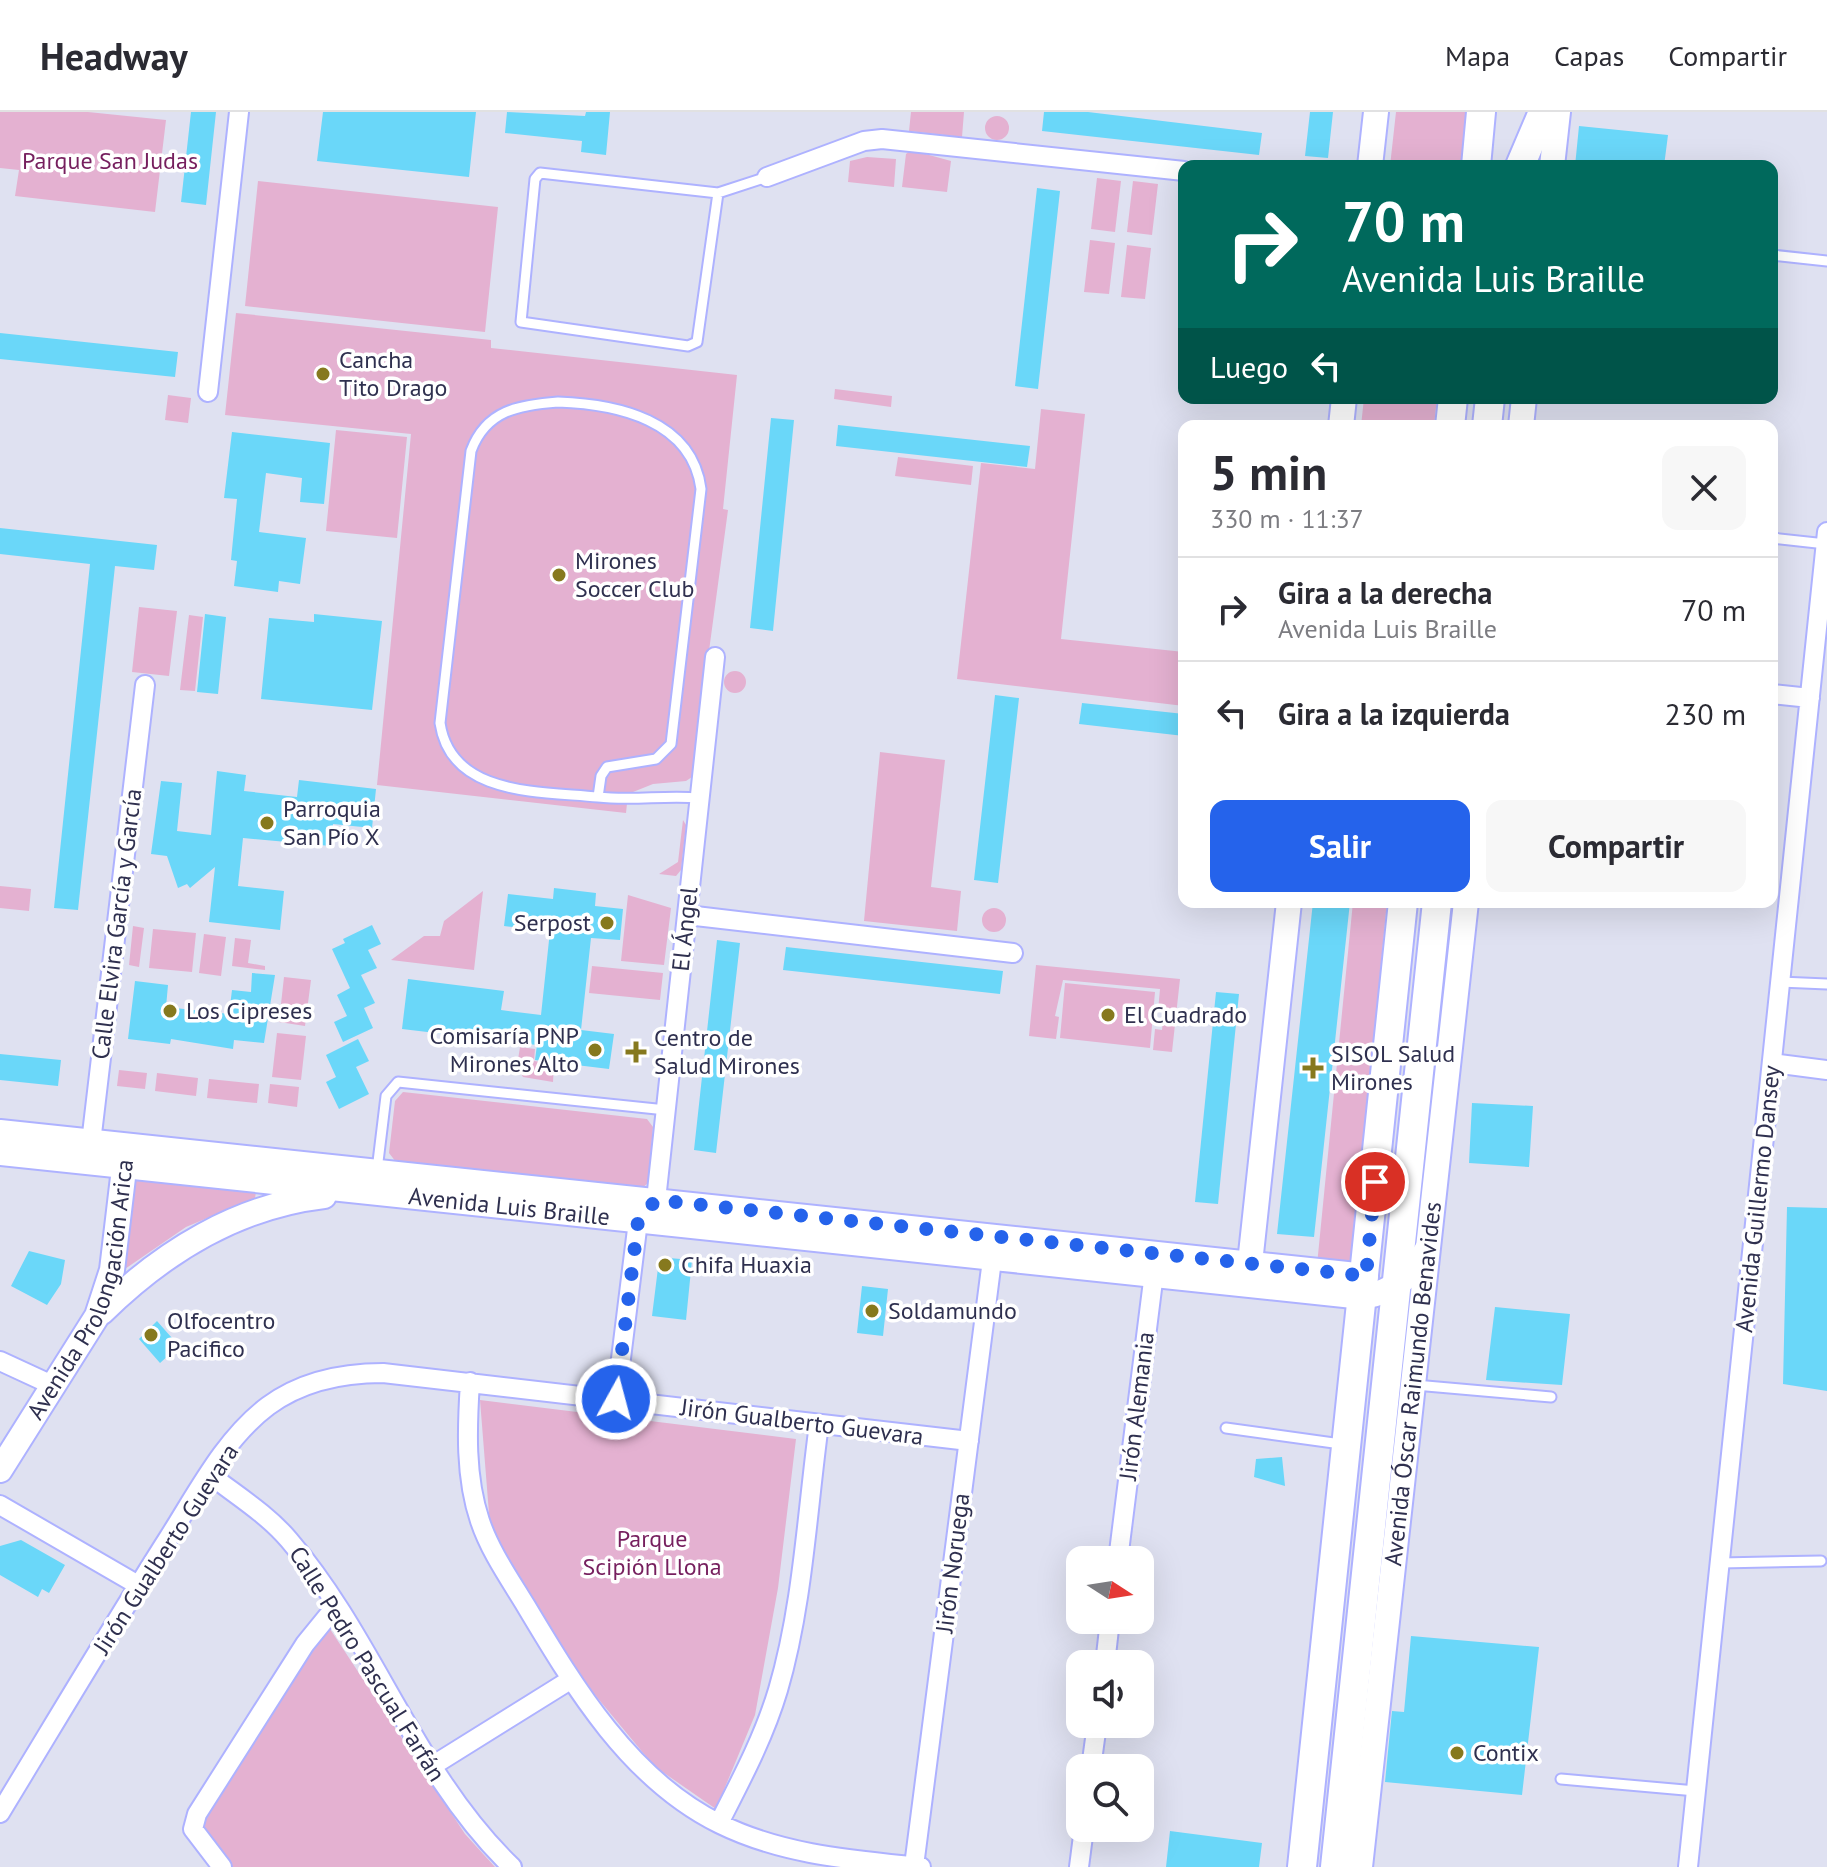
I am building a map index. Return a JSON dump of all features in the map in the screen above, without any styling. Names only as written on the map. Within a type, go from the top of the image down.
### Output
[{"type":"main road","points":[[1477,160],[1481,112]]},
{"type":"main road","points":[[1517,160],[1520,112]]},
{"type":"main road","points":[[1520,160],[1543,112]]},
{"type":"main road","points":[[1302,1867],[1402,908]]},
{"type":"main road","name":"Avenida Óscar Raimundo Benavides","points":[[1335,1867],[1436,908]]},
{"type":"street","points":[[208,392],[239,112]]},
{"type":"street","points":[[1371,160],[1376,112]]},
{"type":"street","points":[[1553,160],[1558,112]]},
{"type":"street","points":[[767,177],[864,141],[882,139],[1178,170]]},
{"type":"street","name":"Avenida Guillermo Dansey","points":[[1688,1867],[1780,982],[1822,632],[1826,538]]},
{"type":"street","name":"El Ángel","points":[[656,1200],[715,657]]},
{"type":"street","name":"Calle Elvira García y García","points":[[90,1152],[145,685]]},
{"type":"street","points":[[1778,694],[1813,692]]},
{"type":"street","points":[[1250,1263],[1288,908]]},
{"type":"street","name":"Avenida Óscar Raimundo Benavides","points":[[1360,1867],[1465,908]]},
{"type":"street","points":[[687,915],[1013,953]]},
{"type":"street","points":[[1772,1063],[1827,1070]]},
{"type":"street","name":"Avenida Luis Braille","points":[[0,1132],[90,1152],[356,1193],[992,1260],[1250,1263],[1364,1287]]},
{"type":"street","name":"Avenida Luis Braille","points":[[0,1153],[90,1152]]},
{"type":"street","name":"Avenida Luis Braille","points":[[126,1156],[377,1170],[656,1200],[1155,1264],[1364,1287],[1396,1286],[1418,1265],[1427,1249]]},
{"type":"street","name":"Avenida Prolongación Arica","points":[[0,1470],[97,1316],[112,1270],[126,1156]]},
{"type":"street","points":[[97,1316],[134,1280],[218,1227],[262,1210],[308,1198],[356,1193]]},
{"type":"street","points":[[616,1399],[638,1221],[656,1200]]},
{"type":"street","name":"Jirón Noruega","points":[[914,1866],[992,1260]]},
{"type":"street","name":"Jirón Alemania","points":[[1120,1546],[1155,1264]]},
{"type":"street","points":[[0,1361],[52,1385]]},
{"type":"street","name":"Jirón Gualberto Guevara","points":[[0,1813],[209,1474],[268,1407],[324,1379],[354,1373],[383,1373],[969,1441]]},
{"type":"street","points":[[470,1382],[468,1451],[479,1519],[490,1545],[570,1680],[615,1739],[646,1770],[719,1823],[794,1850],[921,1867]]},
{"type":"street","points":[[719,1823],[756,1747],[778,1689],[796,1600],[819,1424]]},
{"type":"street","name":"Calle Pedro Pascual Farfán","points":[[209,1474],[287,1538],[336,1606],[432,1766],[477,1831],[512,1867]]},
{"type":"street","points":[[0,1505],[138,1585]]},
{"type":"street","points":[[222,1867],[193,1829],[197,1814],[305,1644],[336,1606]]},
{"type":"street","points":[[432,1766],[570,1680]]},
{"type":"street","points":[[1079,1867],[1082,1842]]},
{"type":"lane","points":[[718,193],[697,342],[688,346],[521,322],[535,179],[540,173],[718,193],[767,177]]},
{"type":"lane","points":[[1778,256],[1827,261]]},
{"type":"lane","points":[[598,797],[601,776],[607,767],[656,759],[665,753],[674,733],[701,489],[698,470],[681,443],[647,419],[625,411],[568,402],[519,405],[488,422],[477,435],[471,451],[440,723],[450,756],[478,778],[516,789],[598,797],[638,800],[662,794],[699,798]]},
{"type":"lane","points":[[1778,538],[1826,538]]},
{"type":"lane","points":[[1780,982],[1827,984]]},
{"type":"lane","points":[[377,1170],[386,1096],[398,1082],[666,1110]]},
{"type":"lane","points":[[1412,1385],[1551,1397]]},
{"type":"lane","points":[[1226,1428],[1348,1445]]},
{"type":"lane","points":[[1720,1563],[1821,1561]]},
{"type":"lane","points":[[1561,1779],[1696,1791]]},
{"type":"green space","name":"Parque San Judas","points":[[0,112],[88,112],[166,120],[155,212],[15,196],[19,170],[0,168]]},
{"type":"green space","points":[[911,112],[964,112],[962,137],[909,131]]},
{"type":"green space","points":[[1396,112],[1467,112],[1463,160],[1391,160]]},
{"type":"green space","points":[[997,116],[1006,119],[1009,128],[1006,137],[997,140],[988,137],[985,128],[988,119]]},
{"type":"green space","points":[[911,150],[951,161],[947,192],[902,187],[906,154]]},
{"type":"green space","points":[[867,157],[896,159],[894,187],[848,182],[850,161]]},
{"type":"green space","points":[[1097,178],[1121,181],[1115,232],[1091,229]]},
{"type":"green space","points":[[258,181],[498,207],[485,332],[245,306]]},
{"type":"green space","points":[[1133,181],[1158,184],[1152,235],[1127,232]]},
{"type":"green space","points":[[1090,240],[1115,243],[1109,294],[1084,292]]},
{"type":"green space","points":[[1127,245],[1151,248],[1145,299],[1121,297]]},
{"type":"green space","name":"Mirones Soccer Club","points":[[236,313],[491,340],[491,348],[737,375],[723,509],[728,510],[692,777],[686,781],[653,784],[628,794],[626,813],[377,785],[411,434],[225,415]]},
{"type":"green space","points":[[835,389],[892,396],[891,407],[834,399]]},
{"type":"green space","points":[[168,395],[191,398],[188,423],[165,420]]},
{"type":"green space","points":[[1363,404],[1436,404],[1435,420],[1362,420]]},
{"type":"green space","points":[[1041,409],[1085,414],[1061,639],[1178,651],[1178,705],[957,679],[981,463],[1035,469]]},
{"type":"green space","points":[[336,430],[407,437],[397,538],[326,531]]},
{"type":"green space","points":[[898,457],[973,466],[971,485],[895,476]]},
{"type":"green space","points":[[139,607],[177,611],[169,676],[132,672]]},
{"type":"green space","points":[[189,615],[203,617],[195,691],[180,690]]},
{"type":"green space","points":[[735,671],[743,674],[746,682],[743,690],[735,693],[727,690],[724,682],[727,674]]},
{"type":"green space","points":[[880,752],[945,760],[931,887],[961,891],[957,931],[864,921]]},
{"type":"green space","points":[[683,820],[686,825],[681,870],[676,876],[659,874],[678,862]]},
{"type":"green space","points":[[0,886],[31,889],[29,911],[0,908]]},
{"type":"green space","points":[[483,891],[474,970],[391,960],[424,936],[440,936],[444,921]]},
{"type":"green space","points":[[628,895],[671,908],[664,965],[621,961]]},
{"type":"green space","points":[[994,908],[1005,915],[1006,920],[999,931],[994,932],[983,925],[982,920],[989,909]]},
{"type":"green space","points":[[1352,908],[1386,908],[1352,1263],[1317,1265]]},
{"type":"green space","points":[[133,926],[144,928],[139,967],[129,965]]},
{"type":"green space","points":[[153,929],[196,933],[192,972],[149,968]]},
{"type":"green space","points":[[204,934],[226,937],[221,976],[199,973]]},
{"type":"green space","points":[[235,938],[251,940],[248,963],[265,966],[265,970],[232,966]]},
{"type":"green space","points":[[1036,965],[1180,979],[1172,1052],[1153,1050],[1155,1029],[1162,1030],[1164,1012],[1158,1011],[1160,989],[1063,980],[1055,1016],[1059,1017],[1056,1039],[1029,1036]]},
{"type":"green space","points":[[592,966],[663,973],[660,1000],[589,993]]},
{"type":"green space","points":[[284,977],[311,980],[305,1026],[279,1022]]},
{"type":"green space","name":"El Cuadrado","points":[[1065,983],[1155,992],[1150,1048],[1060,1038]]},
{"type":"green space","points":[[277,1033],[306,1036],[301,1080],[272,1077]]},
{"type":"green space","points":[[520,1047],[535,1049],[534,1061],[554,1064],[553,1082],[523,1077],[517,1066]]},
{"type":"green space","points":[[119,1070],[147,1073],[145,1089],[117,1086]]},
{"type":"green space","points":[[157,1073],[198,1078],[196,1096],[155,1091]]},
{"type":"green space","points":[[209,1079],[259,1084],[257,1103],[207,1098]]},
{"type":"green space","points":[[270,1084],[299,1087],[297,1107],[268,1103]]},
{"type":"green space","points":[[403,1092],[647,1119],[653,1127],[648,1183],[641,1189],[396,1162],[389,1153],[395,1101]]},
{"type":"green space","points":[[135,1177],[256,1192],[255,1198],[186,1227],[122,1271]]},
{"type":"green space","name":"Parque Scipión Llona","points":[[480,1400],[796,1439],[778,1588],[755,1715],[716,1809],[654,1766],[556,1648],[490,1526]]},
{"type":"green space","points":[[328,1626],[465,1834],[495,1867],[233,1867],[200,1829]]},
{"type":"building","points":[[191,112],[216,112],[206,205],[181,202]]},
{"type":"building","points":[[323,112],[476,112],[469,177],[317,161]]},
{"type":"building","points":[[507,112],[585,116],[586,112],[610,112],[606,155],[581,152],[582,141],[505,133]]},
{"type":"building","points":[[1044,112],[1088,112],[1262,133],[1259,155],[1042,131]]},
{"type":"building","points":[[1310,112],[1333,112],[1328,158],[1305,156]]},
{"type":"building","points":[[1579,126],[1668,135],[1665,160],[1576,160]]},
{"type":"building","points":[[1037,188],[1060,191],[1038,389],[1015,386]]},
{"type":"building","points":[[0,333],[178,352],[175,377],[0,359]]},
{"type":"building","points":[[771,418],[794,420],[773,631],[750,628]]},
{"type":"building","points":[[838,425],[1030,446],[1027,467],[836,446]]},
{"type":"building","points":[[232,432],[330,443],[324,504],[300,502],[302,478],[266,473],[259,532],[306,538],[300,584],[279,581],[278,592],[234,586],[237,561],[231,560],[237,499],[224,498]]},
{"type":"building","points":[[0,528],[157,545],[154,570],[115,566],[78,910],[54,908],[90,564],[0,554]]},
{"type":"building","points":[[205,614],[226,617],[218,694],[197,692]]},
{"type":"building","points":[[314,614],[382,621],[372,710],[261,699],[269,618],[314,622]]},
{"type":"building","points":[[995,695],[1019,698],[998,883],[974,880]]},
{"type":"building","points":[[1082,703],[1178,713],[1178,735],[1079,724]]},
{"type":"building","points":[[217,771],[246,775],[244,791],[297,797],[299,780],[376,789],[372,828],[333,824],[331,846],[243,838],[238,886],[284,891],[280,930],[209,922],[215,867],[190,888],[187,884],[178,888],[167,856],[151,854],[161,781],[182,783],[177,831],[211,835]]},
{"type":"building","points":[[554,888],[596,893],[595,906],[623,909],[620,940],[591,938],[581,1030],[614,1034],[609,1069],[535,1060],[537,1045],[402,1029],[408,979],[504,991],[501,1010],[541,1015],[550,931],[504,926],[508,894],[553,899]]},
{"type":"building","name":"SISOL Salud Mirones","points":[[1312,908],[1349,908],[1314,1237],[1277,1234]]},
{"type":"building","points":[[372,925],[381,944],[368,950],[377,968],[361,975],[375,1003],[364,1008],[373,1028],[343,1042],[334,1022],[347,1016],[337,995],[350,988],[332,949],[345,943],[343,939]]},
{"type":"building","points":[[717,940],[740,943],[716,1153],[694,1150]]},
{"type":"building","points":[[786,947],[1003,971],[1000,994],[783,970]]},
{"type":"building","name":"Los Cipreses","points":[[252,973],[275,975],[264,1043],[234,1040],[233,1049],[171,1039],[170,1044],[128,1039],[135,981],[168,985],[166,1007],[229,1014],[232,990],[251,992]]},
{"type":"building","points":[[1216,992],[1239,994],[1218,1204],[1195,1202]]},
{"type":"building","points":[[358,1039],[369,1061],[356,1067],[369,1094],[339,1109],[326,1082],[336,1077],[326,1055]]},
{"type":"building","points":[[0,1054],[61,1060],[58,1086],[0,1080]]},
{"type":"building","points":[[1472,1103],[1533,1106],[1529,1167],[1469,1163]]},
{"type":"building","points":[[1787,1207],[1827,1208],[1827,1391],[1783,1384]]},
{"type":"building","points":[[29,1251],[65,1260],[61,1284],[47,1305],[11,1286]]},
{"type":"building","points":[[669,1258],[692,1260],[686,1320],[652,1316],[658,1268]]},
{"type":"building","name":"Soldamundo","points":[[862,1286],[888,1289],[883,1336],[857,1333]]},
{"type":"building","points":[[1495,1307],[1570,1314],[1562,1385],[1486,1380]]},
{"type":"building","points":[[157,1321],[179,1346],[160,1363],[139,1339]]},
{"type":"building","points":[[1282,1457],[1285,1486],[1254,1477],[1256,1459]]},
{"type":"building","points":[[21,1540],[65,1565],[49,1593],[42,1589],[38,1597],[0,1575],[0,1546]]},
{"type":"building","points":[[1411,1636],[1539,1647],[1522,1795],[1385,1782],[1392,1711],[1404,1712]]},
{"type":"building","points":[[1170,1831],[1262,1843],[1259,1867],[1166,1867]]},
{"type":"place","name":"Cancha Tito Drago","points":[[323,374]]},
{"type":"place","name":"Mirones Soccer Club","points":[[559,575]]},
{"type":"place","name":"Parroquia San Pío X","points":[[267,823]]},
{"type":"place","name":"Serpost","points":[[607,923]]},
{"type":"place","name":"Los Cipreses","points":[[170,1011]]},
{"type":"place","name":"El Cuadrado","points":[[1108,1015]]},
{"type":"place","name":"Comisaría PNP Mirones Alto","points":[[595,1050]]},
{"type":"place","name":"Centro de Salud Mirones","points":[[636,1052]]},
{"type":"place","name":"SISOL Salud Mirones","points":[[1313,1068]]},
{"type":"place","name":"Chifa Huaxia","points":[[665,1265]]},
{"type":"place","name":"Soldamundo","points":[[872,1311]]},
{"type":"place","name":"Olfocentro Pacifico","points":[[151,1335]]},
{"type":"place","name":"Contix","points":[[1457,1753]]},
{"type":"route","points":[[616,1399],[638,1221],[656,1200],[1366,1276],[1375,1182]]}]
